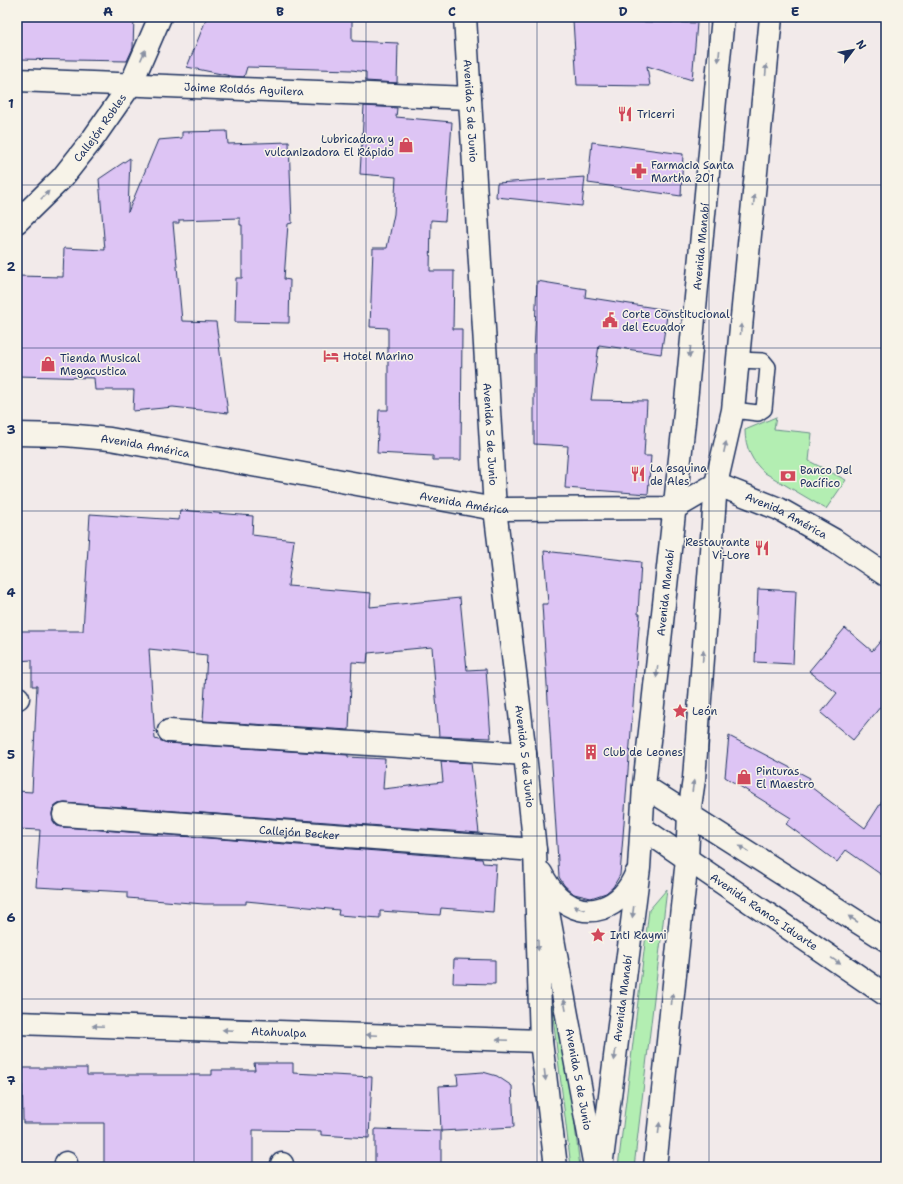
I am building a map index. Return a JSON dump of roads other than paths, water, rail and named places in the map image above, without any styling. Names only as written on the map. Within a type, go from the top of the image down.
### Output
[{"type":"street","name":"Callejón Robles","points":[[17,222],[62,178],[92,140],[131,84],[160,17]]},
{"type":"street","name":"Avenida 5 de Junio","points":[[465,17],[495,509],[526,754],[535,850],[541,1041],[556,1167]]},
{"type":"street","name":"Avenida Manabí","points":[[601,1167],[639,868],[644,786],[674,508],[723,17]]},
{"type":"street","points":[[655,1167],[687,859],[689,814],[694,779],[716,484],[733,410],[771,17]]},
{"type":"street","name":"Jaime Roldós Aguilera","points":[[17,80],[470,98]]},
{"type":"street","name":"Avenida América","points":[[17,434],[65,435],[110,439],[495,509],[674,508],[716,484],[779,509],[834,540],[886,575]]},
{"type":"street","points":[[169,731],[526,754]]},
{"type":"street","points":[[644,786],[886,940]]},
{"type":"street","name":"Callejón Becker","points":[[64,815],[535,850]]},
{"type":"street","name":"Avenida Ramos Iduarte","points":[[642,828],[886,995]]},
{"type":"street","name":"Avenida 5 de Junio","points":[[535,850],[541,873],[595,1167]]},
{"type":"street","points":[[541,873],[556,896],[566,903],[587,911],[599,910],[611,905],[623,897],[630,887],[639,868]]},
{"type":"street","name":"Atahualpa","points":[[17,1023],[541,1041]]},
{"type":"lane","points":[[733,410],[758,413],[764,409],[768,367],[763,361],[738,360]]},
{"type":"place","name":"Tricerri","points":[[625,114]]},
{"type":"place","name":"Lubricadora y vulcanizadora El Rápido","points":[[406,145]]},
{"type":"place","name":"Farmacia Santa Martha 201","points":[[639,171]]},
{"type":"place","name":"Corte Constitucional del Ecuador","points":[[610,320]]},
{"type":"place","name":"Hotel Marino","points":[[331,356]]},
{"type":"place","name":"Tienda Musical Megacustica","points":[[48,364]]},
{"type":"place","name":"La esquina de Ales","points":[[638,474]]},
{"type":"place","name":"Banco Del Pacífico","points":[[788,476]]},
{"type":"place","name":"Restaurante Vi-Lore","points":[[762,548]]},
{"type":"place","name":"León","points":[[680,711]]},
{"type":"place","name":"Club de Leones","points":[[591,752]]},
{"type":"place","name":"Pinturas El Maestro","points":[[744,777]]},
{"type":"place","name":"Inti Raymi","points":[[598,935]]}]
